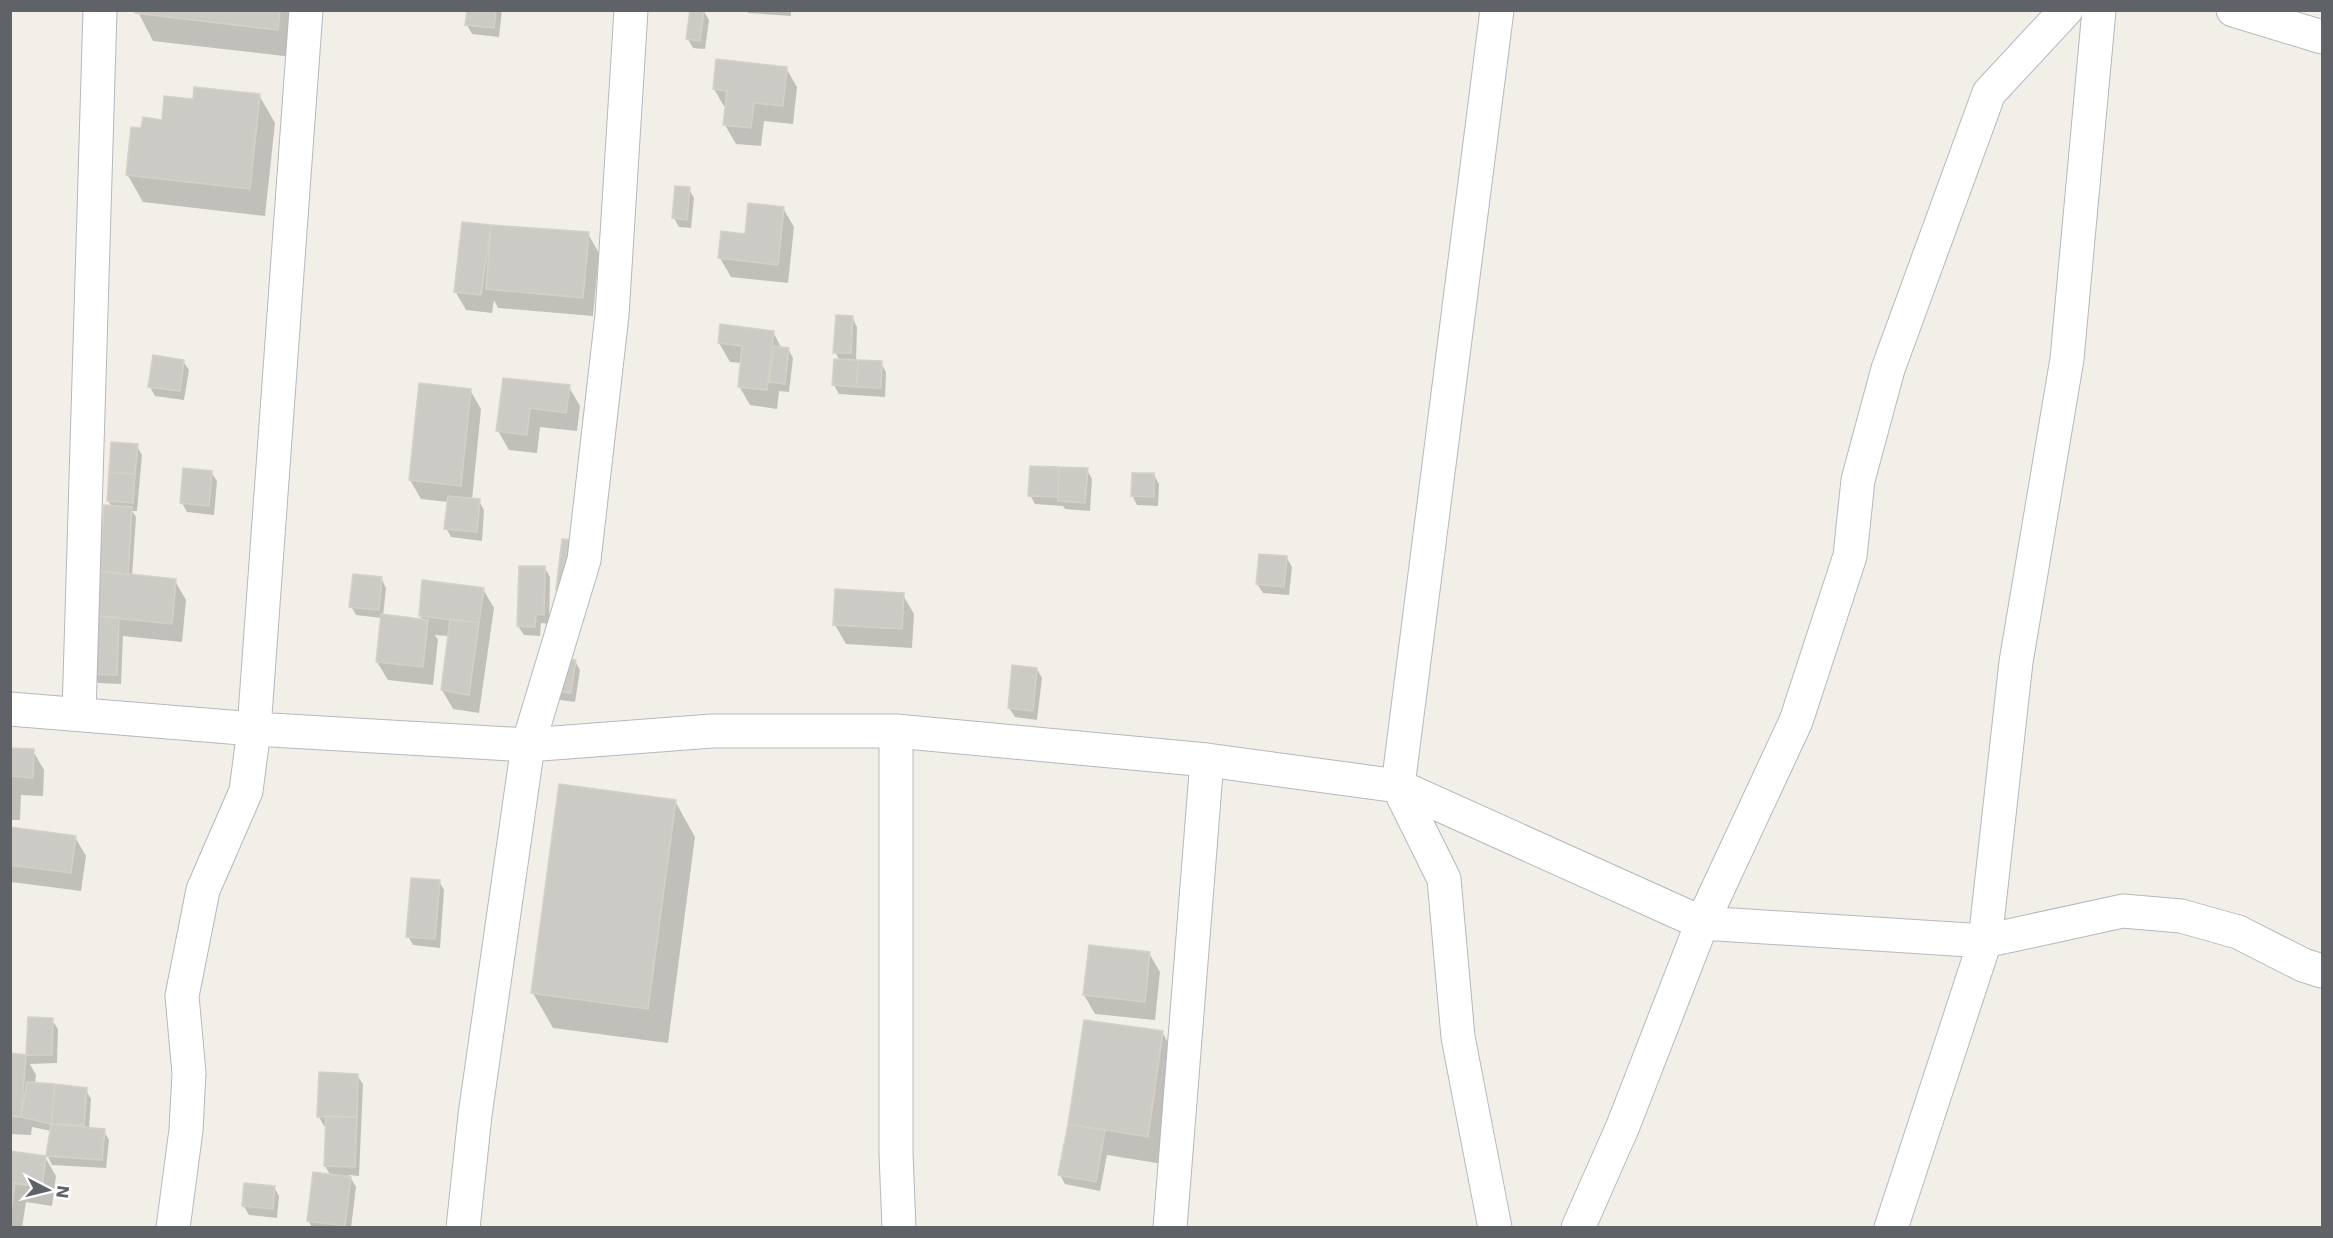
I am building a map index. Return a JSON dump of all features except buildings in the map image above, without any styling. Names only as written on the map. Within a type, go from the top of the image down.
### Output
[{"type":"street","points":[[79,714],[100,10]]},
{"type":"street","points":[[173,1227],[186,1130],[189,1073],[182,996],[203,890],[246,791],[254,729],[306,10]]},
{"type":"street","points":[[463,1227],[475,1115],[528,746],[584,560],[612,315],[631,10]]},
{"type":"street","points":[[1495,1227],[1458,1037],[1444,879],[1398,786],[1497,10]]},
{"type":"street","points":[[1578,1227],[1623,1126],[1702,923],[1796,721],[1850,556],[1858,480],[1888,369],[1989,93],[2066,10]]},
{"type":"street","points":[[1891,1227],[1985,941],[2016,662],[2067,359],[2099,10]]},
{"type":"street","points":[[2233,10],[2322,37]]},
{"type":"street","points":[[10,709],[254,729],[528,746],[712,731],[896,730],[1207,760],[1398,786],[1702,923],[1985,941],[2123,911],[2181,916],[2238,932],[2302,966],[2322,971]]},
{"type":"street","points":[[896,730],[896,1154],[899,1227]]},
{"type":"street","points":[[1170,1227],[1207,760]]}]
